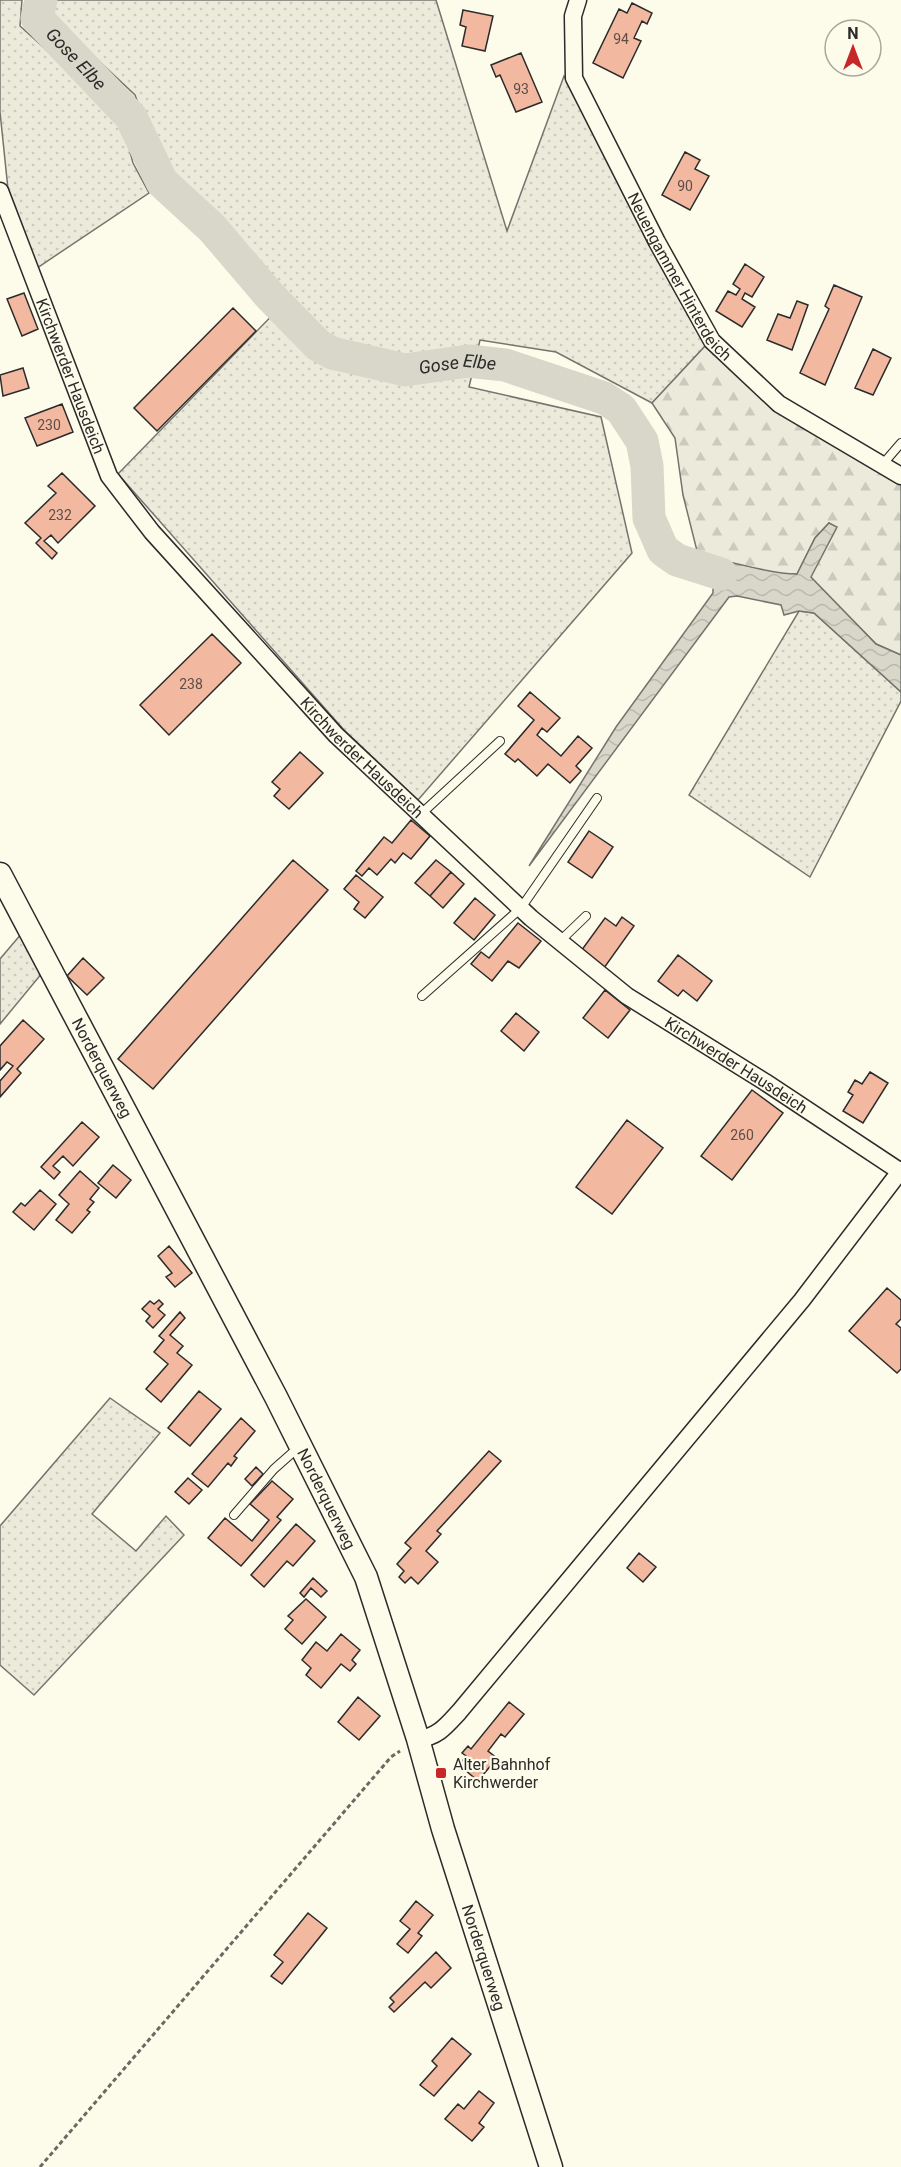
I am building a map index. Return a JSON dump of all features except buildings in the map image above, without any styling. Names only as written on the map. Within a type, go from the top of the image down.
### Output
[{"type":"street","name":"Neuengammer Hinterdeich","points":[[578,0],[573,16],[574,78],[657,242],[712,340],[779,404],[901,476]]},
{"type":"street","name":"Kirchwerder Hausdeich","points":[[0,191],[109,476],[152,532],[336,735],[521,908],[627,996],[765,1082],[901,1171]]},
{"type":"street","name":"Norderquerweg","points":[[0,874],[301,1446],[366,1577],[550,2167]]},
{"type":"street","points":[[418,1738],[430,1738],[441,1731],[459,1712],[802,1300],[901,1171]]},
{"type":"lane","points":[[882,465],[901,443]]},
{"type":"lane","points":[[421,814],[500,741]]},
{"type":"lane","points":[[422,996],[521,908],[597,798]]},
{"type":"lane","points":[[560,941],[586,916]]},
{"type":"lane","points":[[234,1515],[274,1469],[301,1446]]},
{"type":"path","points":[[40,2167],[391,1757],[418,1738]]},
{"type":"green space","points":[[0,0],[22,0],[20,26],[121,118],[133,163],[149,193],[37,268],[8,189],[0,112]]},
{"type":"green space","points":[[52,0],[436,0],[507,231],[564,76],[707,344],[652,403],[556,352],[480,340],[469,387],[601,417],[632,553],[418,800],[344,730],[118,474],[290,297],[225,222],[162,168],[135,95],[49,14]]},
{"type":"green space","points":[[707,344],[770,407],[901,485],[901,655],[876,644],[810,577],[836,528],[829,523],[815,538],[797,574],[777,574],[698,555],[683,495],[675,438],[652,403]]},
{"type":"green space","points":[[799,611],[814,613],[901,692],[901,701],[810,877],[689,795]]},
{"type":"green space","points":[[22,933],[43,972],[0,1024],[0,959]]},
{"type":"green space","points":[[110,1398],[160,1433],[92,1514],[136,1551],[166,1516],[184,1535],[34,1695],[0,1665],[0,1526]]},
{"type":"water","points":[[829,523],[837,527],[811,577],[876,644],[901,655],[901,692],[814,613],[799,611],[784,615],[781,605],[737,596],[729,597],[529,866],[616,727],[713,593],[713,586],[677,560],[707,558],[767,571],[797,574],[815,538]]},
{"type":"waterway","name":"Gose Elbe","points":[[41,0],[37,18],[131,117],[162,182],[212,228],[270,296],[318,345],[332,353],[405,370],[468,361],[505,365],[604,398],[621,409],[642,441],[647,466],[649,518],[663,550],[677,560],[721,574]]},
{"type":"place","name":"Alter Bahnhof Kirchwerder","points":[[441,1773]]}]
